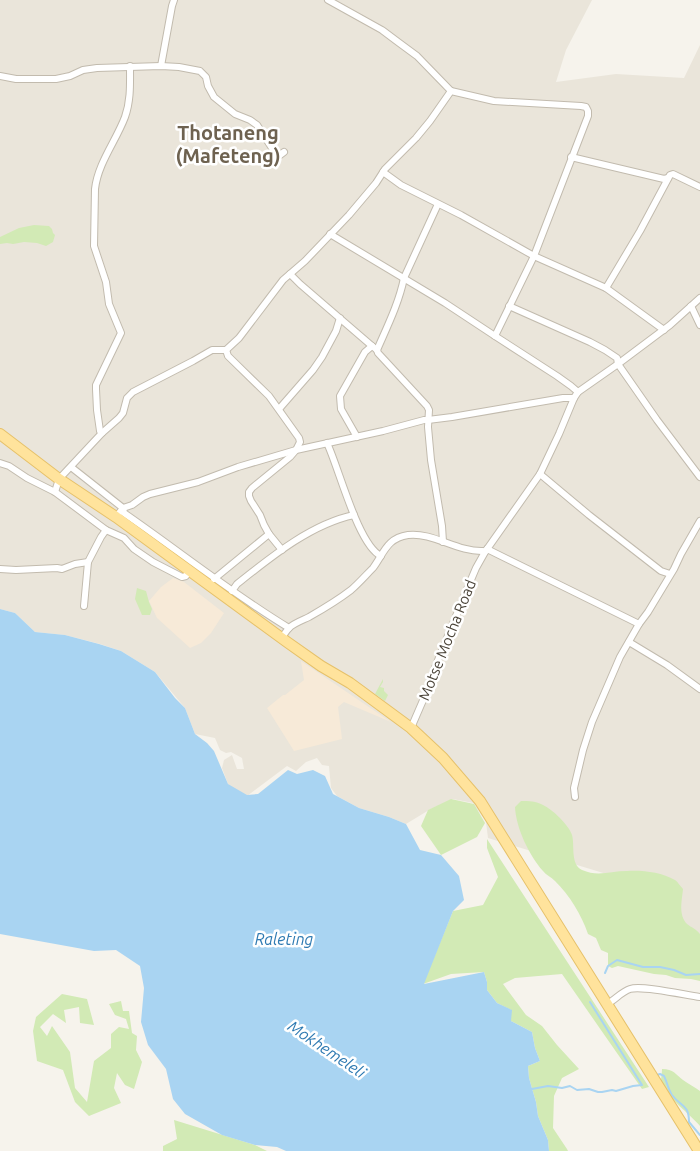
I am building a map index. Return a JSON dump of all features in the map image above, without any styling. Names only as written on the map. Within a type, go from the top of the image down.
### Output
[{"type":"main road","points":[[0,434],[59,479],[116,517],[321,666],[350,683],[411,728],[442,758],[480,801],[699,1151]]},
{"type":"street","points":[[161,66],[174,0]]},
{"type":"street","points":[[328,0],[382,30],[417,56],[451,91],[494,101],[581,106],[588,111],[588,116],[534,256],[494,336]]},
{"type":"street","points":[[102,433],[100,431],[96,389],[98,380],[121,333],[109,304],[106,282],[94,246],[95,189],[99,169],[124,117],[129,100],[130,66]]},
{"type":"street","points":[[0,76],[16,79],[56,79],[70,76],[83,70],[130,66],[179,67],[200,71],[206,77],[214,97],[235,114],[257,125],[277,154],[280,156],[284,152]]},
{"type":"street","points":[[55,492],[59,479],[123,413],[127,398],[133,392],[212,350],[226,350],[239,338],[283,280],[330,234],[376,183],[385,169],[416,138],[451,91]]},
{"type":"street","points":[[571,157],[664,179],[668,178]]},
{"type":"street","points":[[384,172],[401,185],[461,215],[534,256],[606,288],[664,330]]},
{"type":"street","points":[[606,288],[670,175],[673,174],[700,187]]},
{"type":"street","points":[[358,437],[341,409],[340,396],[365,352],[374,348],[391,318],[404,278],[438,204]]},
{"type":"street","points":[[330,234],[445,303],[557,376],[572,386],[576,395]]},
{"type":"street","points":[[290,274],[374,348],[427,406],[431,460],[443,542]]},
{"type":"street","points":[[116,517],[123,508],[150,494],[198,482],[238,467],[296,450],[424,420],[576,395],[664,330],[700,298]]},
{"type":"street","points":[[509,306],[590,342],[617,358],[618,364],[657,420],[700,477]]},
{"type":"street","points":[[691,306],[700,324]]},
{"type":"street","points":[[279,409],[322,357],[336,331],[340,318]]},
{"type":"street","points":[[226,350],[228,356],[270,396],[299,438],[300,442],[290,457],[249,492],[251,501],[269,534],[282,550]]},
{"type":"street","name":"Motse Mocha Road","points":[[411,728],[465,594],[486,551],[540,474],[576,395]]},
{"type":"street","points":[[327,444],[354,515],[370,545],[381,556]]},
{"type":"street","points":[[0,463],[9,466],[27,478],[55,492],[106,530],[124,538],[134,549],[171,572],[182,577],[186,576],[189,570]]},
{"type":"street","points":[[71,467],[123,508],[124,513],[176,549],[214,579],[289,628]]},
{"type":"street","points":[[540,474],[661,571],[670,574]]},
{"type":"street","points":[[232,590],[236,584],[282,550],[320,528],[343,517],[354,515]]},
{"type":"street","points":[[574,797],[574,788],[583,750],[592,722],[617,664],[628,642],[674,569],[700,521]]},
{"type":"street","points":[[84,606],[88,562],[106,530]]},
{"type":"street","points":[[214,579],[269,534]]},
{"type":"street","points":[[282,638],[289,628],[332,604],[351,589],[372,568],[392,540],[408,535],[418,535],[464,550],[486,551],[639,624]]},
{"type":"street","points":[[0,569],[62,569],[88,562]]},
{"type":"street","points":[[628,642],[667,665],[700,688]]},
{"type":"street","points":[[607,1004],[632,988],[644,988],[700,997]]},
{"type":"shaded area","points":[[0,0],[592,0],[566,50],[556,82],[616,74],[684,78],[700,45],[700,961],[669,893],[488,838],[486,822],[473,803],[453,799],[429,810],[406,824],[359,808],[337,796],[331,788],[329,766],[322,765],[317,758],[306,762],[296,771],[287,766],[247,796],[241,794],[228,784],[222,768],[224,760],[232,755],[237,769],[244,769],[242,758],[231,752],[226,753],[220,750],[215,738],[195,734],[185,708],[155,672],[121,651],[100,644],[65,635],[35,632],[15,613],[0,609]]},
{"type":"shaded area","points":[[173,578],[184,582],[224,613],[211,633],[201,643],[190,648],[157,618],[149,601],[161,587]]},
{"type":"shaded area","points":[[301,661],[391,722],[344,702],[338,707],[342,739],[294,751],[267,708],[304,680]]},
{"type":"green space","points":[[34,225],[49,226],[55,235],[53,242],[46,246],[24,242],[0,244],[0,237],[19,228]]},
{"type":"green space","points":[[137,588],[146,591],[152,609],[150,615],[142,615],[135,599]]},
{"type":"green space","points":[[383,679],[380,687],[384,688],[388,695],[385,701],[375,694]]},
{"type":"green space","points":[[451,799],[474,804],[485,823],[477,837],[441,855],[421,826],[428,810]]},
{"type":"green space","points":[[521,801],[532,801],[540,804],[551,810],[564,822],[572,835],[574,859],[582,870],[599,873],[645,871],[664,875],[677,882],[683,889],[682,916],[687,924],[700,934],[700,981],[675,978],[618,966],[612,968],[608,966],[608,953],[601,950],[596,938],[588,934],[582,919],[570,899],[555,881],[543,871],[528,849],[516,815],[515,807]]},
{"type":"green space","points":[[487,839],[649,1087],[642,1089],[562,974],[515,978],[503,984],[526,1015],[542,1026],[579,1069],[562,1078],[554,1096],[553,1128],[568,1151],[549,1151],[548,1140],[538,1116],[528,1066],[540,1061],[532,1032],[511,1021],[511,1010],[497,1003],[487,990],[484,972],[451,974],[423,984],[453,911],[483,905],[498,877],[487,848]]},
{"type":"green space","points":[[62,994],[87,999],[94,1025],[80,1023],[79,1007],[64,1010],[66,1023],[53,1014],[40,1027],[47,1036],[52,1026],[70,1052],[75,1088],[87,1102],[94,1061],[111,1048],[111,1034],[119,1027],[129,1029],[126,1019],[115,1015],[109,1004],[121,1001],[123,1011],[129,1011],[132,1033],[137,1036],[136,1050],[142,1062],[134,1089],[125,1085],[117,1073],[114,1088],[121,1103],[89,1116],[75,1102],[63,1070],[37,1061],[33,1031],[36,1017]]},
{"type":"green space","points":[[662,1069],[672,1071],[700,1091],[700,1126],[678,1105],[663,1087],[661,1081]]},
{"type":"green space","points":[[174,1120],[255,1145],[267,1151],[163,1151],[163,1146],[177,1139]]},
{"type":"water","name":"Raleting","points":[[0,609],[15,613],[35,632],[65,635],[121,651],[155,672],[185,708],[195,734],[214,751],[228,784],[247,795],[258,794],[288,770],[297,774],[313,770],[325,776],[333,794],[359,808],[406,824],[420,850],[441,855],[459,876],[464,900],[453,911],[424,984],[484,972],[487,990],[497,1003],[512,1010],[511,1021],[532,1032],[540,1061],[528,1066],[529,1078],[538,1116],[548,1140],[549,1151],[286,1151],[277,1147],[255,1145],[222,1135],[185,1114],[173,1099],[166,1069],[148,1045],[141,1022],[144,988],[140,966],[116,950],[94,951],[0,934]]},
{"type":"waterway","name":"Mokhemeleli","points":[[605,973],[608,966],[617,960],[643,967],[660,967],[674,970],[686,975],[700,974]]},
{"type":"waterway","name":"Mokhemeleli","points":[[532,1089],[548,1086],[562,1088],[570,1086],[577,1090],[589,1089],[602,1092],[642,1085],[590,1002]]},
{"type":"waterway","points":[[657,1075],[664,1076],[672,1095],[686,1109],[689,1122],[700,1135]]},
{"type":"district","name":"Thotaneng (Mafeteng)","points":[[228,144]]}]
